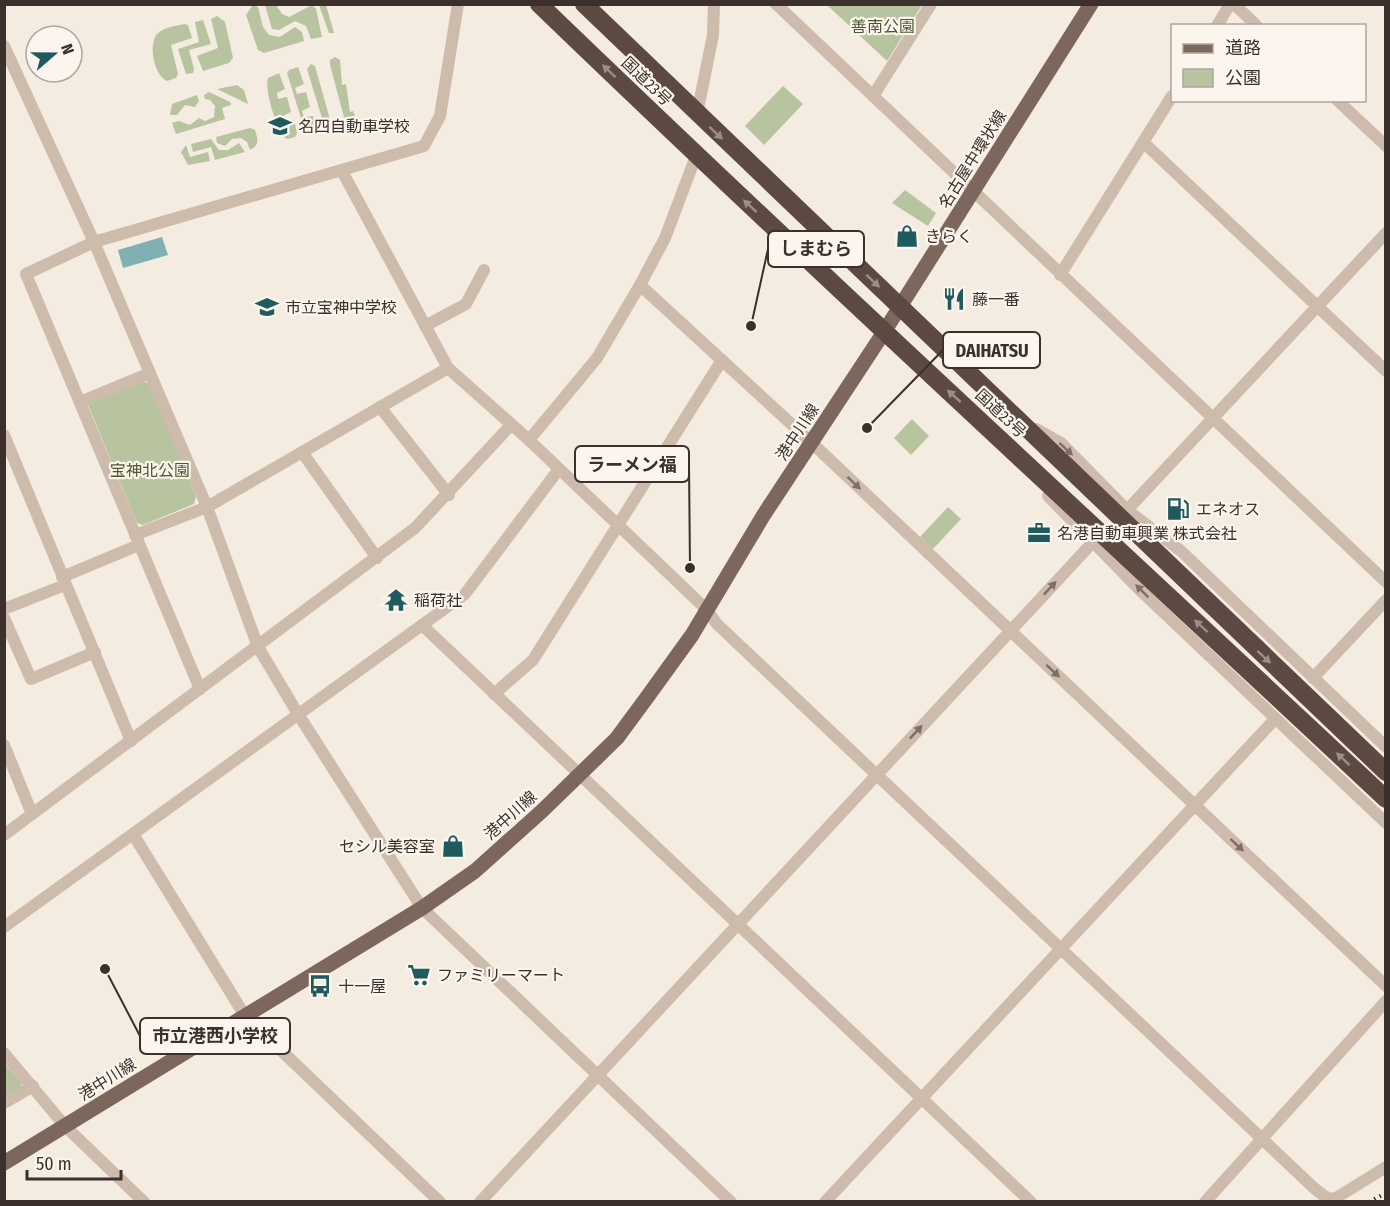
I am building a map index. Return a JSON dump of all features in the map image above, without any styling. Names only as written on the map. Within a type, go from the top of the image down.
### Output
[{"type":"highway","name":"国道23号","points":[[539,4],[696,156],[1386,800]]},
{"type":"highway","name":"国道23号","points":[[584,4],[1386,772]]},
{"type":"main road","name":"名古屋中環状線","points":[[884,332],[1091,4]]},
{"type":"main road","name":"港中川線","points":[[4,1163],[422,908],[475,871],[580,775],[617,738],[692,635],[706,609],[884,332]]},
{"type":"street","points":[[200,689],[26,274],[94,242],[424,146],[441,116],[458,4]]},
{"type":"street","points":[[697,114],[713,34],[714,4]]},
{"type":"street","points":[[776,4],[1386,582]]},
{"type":"street","points":[[873,96],[931,4]]},
{"type":"street","points":[[1218,24],[1230,4]]},
{"type":"street","points":[[1234,4],[1255,24]]},
{"type":"street","points":[[4,46],[94,242],[207,507],[258,647],[298,714],[422,908],[731,1202]]},
{"type":"street","points":[[1060,275],[1171,99]]},
{"type":"street","points":[[1339,102],[1386,146]]},
{"type":"street","points":[[1143,142],[1386,371]]},
{"type":"street","points":[[529,440],[597,358],[640,285],[665,238],[696,156]]},
{"type":"street","points":[[342,171],[448,368],[559,468],[706,609],[717,624],[1262,1139],[1329,1199],[1336,1198],[1386,1167]]},
{"type":"street","points":[[1127,510],[1386,233]]},
{"type":"street","points":[[425,326],[466,304],[484,270]]},
{"type":"street","points":[[640,285],[812,443],[1386,986]]},
{"type":"street","points":[[494,694],[533,660],[722,360]]},
{"type":"street","points":[[4,609],[63,581],[137,540],[207,507],[448,368]]},
{"type":"street","points":[[80,402],[150,373]]},
{"type":"street","points":[[380,407],[448,495]]},
{"type":"street","points":[[1016,418],[1061,443],[1127,510],[1181,552],[1386,747]]},
{"type":"street","points":[[4,836],[415,528],[511,425]]},
{"type":"street","points":[[4,435],[131,741]]},
{"type":"street","points":[[997,435],[1024,472],[1142,592],[1386,823]]},
{"type":"street","points":[[302,452],[377,558]]},
{"type":"street","points":[[4,927],[465,594],[559,468]]},
{"type":"street","points":[[480,1202],[1094,541]]},
{"type":"street","points":[[1313,678],[1386,600]]},
{"type":"street","points":[[4,618],[31,679],[95,652]]},
{"type":"street","points":[[422,625],[1031,1202]]},
{"type":"street","points":[[825,1202],[1275,719]]},
{"type":"street","points":[[4,745],[32,814]]},
{"type":"street","points":[[133,834],[245,1016],[440,1202]]},
{"type":"street","points":[[1205,1202],[1386,1002]]},
{"type":"street","points":[[4,1053],[65,1126],[144,1202]]},
{"type":"street","points":[[4,1103],[33,1086]]},
{"type":"green space","points":[[253,5],[258,7],[263,27],[269,35],[280,37],[295,27],[302,32],[304,41],[264,53],[258,50],[246,15]]},
{"type":"green space","points":[[265,5],[276,5],[282,14],[289,17],[312,5],[316,9],[322,37],[311,39],[306,26],[295,21],[279,30],[272,29]]},
{"type":"green space","points":[[319,5],[326,5],[334,33],[329,33]]},
{"type":"green space","name":"善南公園","points":[[827,5],[922,5],[887,61]]},
{"type":"green space","points":[[217,16],[225,22],[233,58],[229,63],[203,71],[197,56],[218,48],[211,19]]},
{"type":"green space","points":[[203,20],[211,44],[189,50],[194,69],[193,73],[186,74],[178,49],[199,42],[195,22]]},
{"type":"green space","points":[[188,25],[192,38],[171,45],[178,74],[176,78],[167,81],[162,78],[156,66],[153,52],[154,39],[163,30]]},
{"type":"green space","points":[[335,57],[340,60],[342,85],[346,84],[350,112],[353,111],[355,116],[350,122],[344,117],[330,65],[330,60]]},
{"type":"green space","points":[[311,64],[315,66],[331,123],[325,128],[307,69]]},
{"type":"green space","points":[[298,67],[304,84],[295,88],[297,94],[306,92],[310,107],[302,111],[304,117],[313,116],[316,128],[306,134],[287,73]]},
{"type":"green space","points":[[279,73],[285,89],[277,93],[278,99],[287,97],[291,112],[283,116],[284,122],[294,120],[297,133],[295,137],[287,139],[276,120],[267,84],[268,78]]},
{"type":"green space","points":[[237,85],[244,90],[248,104],[217,89]]},
{"type":"green space","points":[[783,86],[803,104],[764,145],[745,126]]},
{"type":"green space","points":[[209,92],[230,102],[231,105],[222,108],[225,119],[176,134],[172,123],[179,121],[190,125],[199,118],[205,121],[214,117],[215,106],[210,100],[205,99],[204,95]]},
{"type":"green space","points":[[197,95],[199,101],[195,107],[185,105],[177,115],[170,115],[172,104]]},
{"type":"green space","points":[[250,128],[255,130],[257,142],[250,150],[247,142],[241,138],[232,139],[225,146],[217,143],[216,137]]},
{"type":"green space","points":[[211,139],[219,150],[228,150],[239,143],[245,152],[215,160],[211,147],[193,152],[191,144]]},
{"type":"green space","points":[[186,145],[190,157],[208,152],[210,161],[188,165],[181,152]]},
{"type":"green space","points":[[905,190],[936,213],[928,226],[892,203]]},
{"type":"green space","name":"宝神北公園","points":[[141,381],[149,383],[196,497],[194,504],[143,525],[137,523],[88,405]]},
{"type":"green space","points":[[912,419],[929,436],[911,455],[894,438]]},
{"type":"green space","points":[[948,507],[961,519],[933,549],[920,537]]},
{"type":"green space","points":[[4,1063],[22,1083],[20,1090],[4,1099]]},
{"type":"water","points":[[162,237],[168,255],[123,268],[118,250]]},
{"type":"railway","points":[[1369,1202],[1386,1193]]},
{"type":"place","name":"名四自動車学校","points":[[280,126]]},
{"type":"place","name":"きらく","points":[[907,236]]},
{"type":"place","name":"藤一番","points":[[954,299]]},
{"type":"place","name":"市立宝神中学校","points":[[267,307]]},
{"type":"place","name":"しまむら","points":[[751,326]]},
{"type":"place","name":"DAIHATSU","points":[[867,428]]},
{"type":"place","name":"エネオス","points":[[1178,509]]},
{"type":"place","name":"名港自動車興業 株式会社","points":[[1039,533]]},
{"type":"place","name":"ラーメン福","points":[[690,568]]},
{"type":"place","name":"稲荷社","points":[[396,600]]},
{"type":"place","name":"セシル美容室","points":[[453,846]]},
{"type":"place","name":"市立港西小学校","points":[[105,969]]},
{"type":"place","name":"ファミリーマート","points":[[419,975]]},
{"type":"place","name":"十一屋","points":[[320,986]]}]
